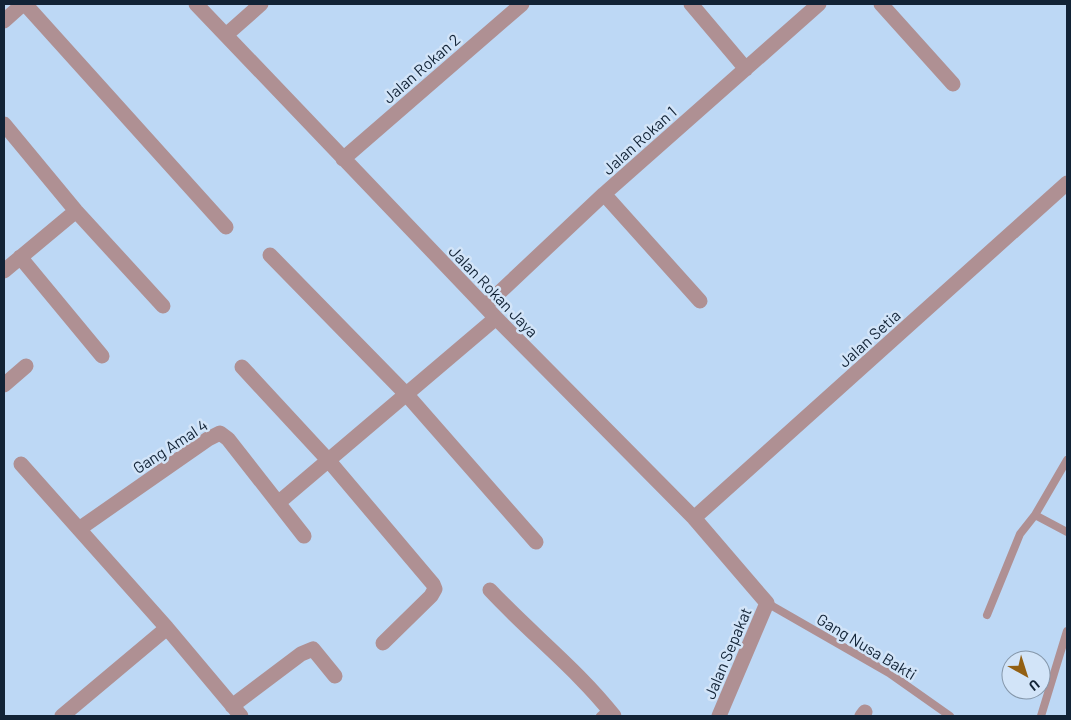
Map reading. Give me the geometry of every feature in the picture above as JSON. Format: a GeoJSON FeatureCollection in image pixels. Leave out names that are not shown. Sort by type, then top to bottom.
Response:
{"type":"FeatureCollection","features":[{"type":"Feature","properties":{"kind":"street"},"geometry":{"type":"LineString","coordinates":[[4,21],[24,4],[226,227]]}},
{"type":"Feature","properties":{"kind":"street","name":"Jalan Rokan Jaya"},"geometry":{"type":"LineString","coordinates":[[196,4],[496,318],[694,518],[767,603]]}},
{"type":"Feature","properties":{"kind":"street"},"geometry":{"type":"LineString","coordinates":[[226,35],[261,4]]}},
{"type":"Feature","properties":{"kind":"street","name":"Jalan Rokan 2"},"geometry":{"type":"LineString","coordinates":[[343,159],[522,4]]}},
{"type":"Feature","properties":{"kind":"street"},"geometry":{"type":"LineString","coordinates":[[690,4],[746,69]]}},
{"type":"Feature","properties":{"kind":"street","name":"Jalan Rokan 1"},"geometry":{"type":"LineString","coordinates":[[485,306],[604,194],[819,4]]}},
{"type":"Feature","properties":{"kind":"street"},"geometry":{"type":"LineString","coordinates":[[882,4],[953,84]]}},
{"type":"Feature","properties":{"kind":"street"},"geometry":{"type":"LineString","coordinates":[[4,124],[76,211],[163,306]]}},
{"type":"Feature","properties":{"kind":"street","name":"Jalan Setia"},"geometry":{"type":"LineString","coordinates":[[694,518],[1067,183]]}},
{"type":"Feature","properties":{"kind":"street"},"geometry":{"type":"LineString","coordinates":[[604,194],[700,302]]}},
{"type":"Feature","properties":{"kind":"street"},"geometry":{"type":"LineString","coordinates":[[4,271],[76,211]]}},
{"type":"Feature","properties":{"kind":"street"},"geometry":{"type":"LineString","coordinates":[[270,255],[407,395],[536,542]]}},
{"type":"Feature","properties":{"kind":"street"},"geometry":{"type":"LineString","coordinates":[[20,257],[102,356]]}},
{"type":"Feature","properties":{"kind":"street"},"geometry":{"type":"LineString","coordinates":[[278,503],[496,318]]}},
{"type":"Feature","properties":{"kind":"street"},"geometry":{"type":"LineString","coordinates":[[4,385],[26,366]]}},
{"type":"Feature","properties":{"kind":"street"},"geometry":{"type":"LineString","coordinates":[[242,367],[329,461],[430,580],[435,589],[431,596],[383,643]]}},
{"type":"Feature","properties":{"kind":"street","name":"Gang Amal 4"},"geometry":{"type":"LineString","coordinates":[[79,529],[208,439],[220,433],[228,439],[304,536]]}},
{"type":"Feature","properties":{"kind":"street"},"geometry":{"type":"LineString","coordinates":[[21,464],[167,628],[236,711],[301,654],[313,649],[335,676]]}},
{"type":"Feature","properties":{"kind":"street"},"geometry":{"type":"LineString","coordinates":[[490,590],[517,619],[589,685],[607,714]]}},
{"type":"Feature","properties":{"kind":"street","name":"Jalan Sepakat"},"geometry":{"type":"LineString","coordinates":[[720,716],[767,603]]}},
{"type":"Feature","properties":{"kind":"street"},"geometry":{"type":"LineString","coordinates":[[62,716],[167,628]]}},
{"type":"Feature","properties":{"kind":"lane"},"geometry":{"type":"LineString","coordinates":[[987,615],[1020,534],[1035,515],[1067,460]]}},
{"type":"Feature","properties":{"kind":"lane"},"geometry":{"type":"LineString","coordinates":[[1035,515],[1067,532]]}},
{"type":"Feature","properties":{"kind":"lane","name":"Gang Nusa Bakti"},"geometry":{"type":"LineString","coordinates":[[767,603],[888,673],[950,716]]}},
{"type":"Feature","properties":{"kind":"lane"},"geometry":{"type":"LineString","coordinates":[[1041,716],[1067,631]]}}]}
